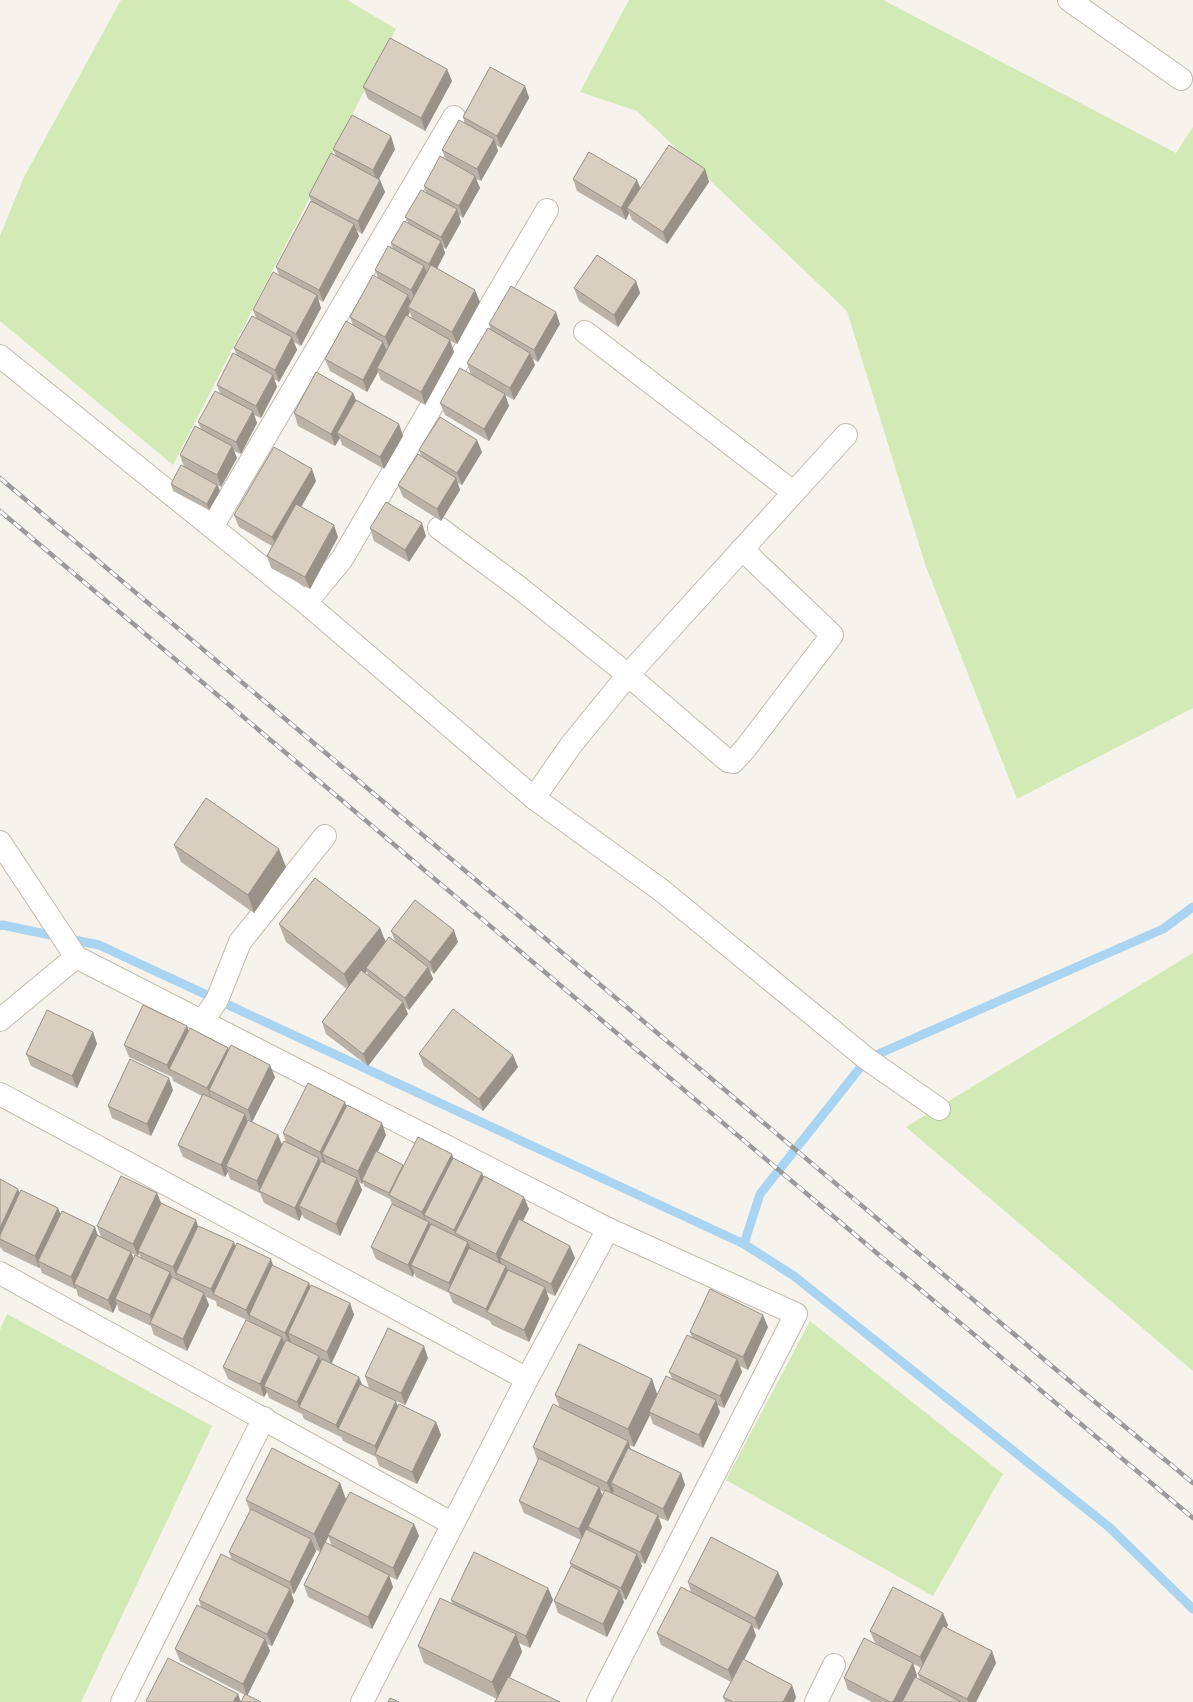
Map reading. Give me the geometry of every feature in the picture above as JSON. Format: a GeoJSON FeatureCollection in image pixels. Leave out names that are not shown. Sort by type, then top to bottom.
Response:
{"type":"FeatureCollection","features":[{"type":"Feature","properties":{"kind":"street"},"geometry":{"type":"LineString","coordinates":[[1069,0],[1181,79]]}},
{"type":"Feature","properties":{"kind":"street"},"geometry":{"type":"LineString","coordinates":[[212,527],[454,118]]}},
{"type":"Feature","properties":{"kind":"street"},"geometry":{"type":"LineString","coordinates":[[306,603],[342,559],[547,210]]}},
{"type":"Feature","properties":{"kind":"street"},"geometry":{"type":"LineString","coordinates":[[585,332],[793,492]]}},
{"type":"Feature","properties":{"kind":"street"},"geometry":{"type":"LineString","coordinates":[[0,356],[306,603],[534,798],[662,890],[867,1059],[939,1109]]}},
{"type":"Feature","properties":{"kind":"street"},"geometry":{"type":"LineString","coordinates":[[534,798],[571,745],[628,675],[793,492],[846,436]]}},
{"type":"Feature","properties":{"kind":"street"},"geometry":{"type":"LineString","coordinates":[[439,528],[521,589],[628,675],[728,761],[733,762],[832,635],[742,549]]}},
{"type":"Feature","properties":{"kind":"street"},"geometry":{"type":"LineString","coordinates":[[202,1022],[217,1000],[240,942],[325,836]]}},
{"type":"Feature","properties":{"kind":"street"},"geometry":{"type":"LineString","coordinates":[[0,842],[74,955],[608,1229],[796,1314],[598,1702]]}},
{"type":"Feature","properties":{"kind":"street"},"geometry":{"type":"LineString","coordinates":[[0,1020],[74,955]]}},
{"type":"Feature","properties":{"kind":"street"},"geometry":{"type":"LineString","coordinates":[[0,1094],[527,1379]]}},
{"type":"Feature","properties":{"kind":"street"},"geometry":{"type":"LineString","coordinates":[[362,1702],[527,1379],[608,1229]]}},
{"type":"Feature","properties":{"kind":"street"},"geometry":{"type":"LineString","coordinates":[[0,1273],[453,1524]]}},
{"type":"Feature","properties":{"kind":"street"},"geometry":{"type":"LineString","coordinates":[[122,1702],[264,1418]]}},
{"type":"Feature","properties":{"kind":"street"},"geometry":{"type":"LineString","coordinates":[[816,1702],[834,1665]]}},
{"type":"Feature","properties":{"kind":"green space"},"geometry":{"type":"Polygon","coordinates":[[[121,0],[347,0],[396,29],[173,465],[0,321],[0,236],[24,177],[121,0]]]}},
{"type":"Feature","properties":{"kind":"green space"},"geometry":{"type":"Polygon","coordinates":[[[629,0],[883,0],[1176,153],[1193,127],[1193,708],[1017,799],[925,564],[847,311],[637,111],[580,92],[629,0]]]}},
{"type":"Feature","properties":{"kind":"green space"},"geometry":{"type":"Polygon","coordinates":[[[1193,953],[1193,1371],[906,1127],[1193,953]]]}},
{"type":"Feature","properties":{"kind":"green space"},"geometry":{"type":"Polygon","coordinates":[[[7,1314],[212,1426],[81,1702],[0,1702],[0,1330],[7,1314]]]}},
{"type":"Feature","properties":{"kind":"green space"},"geometry":{"type":"Polygon","coordinates":[[[810,1321],[1003,1474],[933,1596],[726,1480],[810,1321]]]}},
{"type":"Feature","properties":{"kind":"building"},"geometry":{"type":"Polygon","coordinates":[[[390,38],[447,69],[421,118],[363,87],[390,38]]]}},
{"type":"Feature","properties":{"kind":"building"},"geometry":{"type":"Polygon","coordinates":[[[490,67],[525,86],[497,136],[463,117],[490,67]]]}},
{"type":"Feature","properties":{"kind":"building"},"geometry":{"type":"Polygon","coordinates":[[[352,115],[391,136],[373,170],[333,149],[352,115]]]}},
{"type":"Feature","properties":{"kind":"building"},"geometry":{"type":"Polygon","coordinates":[[[459,120],[494,139],[477,169],[442,150],[459,120]]]}},
{"type":"Feature","properties":{"kind":"building"},"geometry":{"type":"Polygon","coordinates":[[[669,145],[705,169],[663,232],[627,208],[669,145]]]}},
{"type":"Feature","properties":{"kind":"building"},"geometry":{"type":"Polygon","coordinates":[[[589,152],[637,180],[621,208],[573,179],[589,152]]]}},
{"type":"Feature","properties":{"kind":"building"},"geometry":{"type":"Polygon","coordinates":[[[331,153],[380,180],[358,221],[309,195],[331,153]]]}},
{"type":"Feature","properties":{"kind":"building"},"geometry":{"type":"Polygon","coordinates":[[[440,156],[475,176],[459,206],[424,186],[440,156]]]}},
{"type":"Feature","properties":{"kind":"building"},"geometry":{"type":"Polygon","coordinates":[[[421,190],[457,209],[441,237],[405,217],[421,190]]]}},
{"type":"Feature","properties":{"kind":"building"},"geometry":{"type":"Polygon","coordinates":[[[311,201],[354,224],[319,290],[276,267],[311,201]]]}},
{"type":"Feature","properties":{"kind":"building"},"geometry":{"type":"Polygon","coordinates":[[[404,221],[441,241],[429,264],[391,243],[404,221]]]}},
{"type":"Feature","properties":{"kind":"building"},"geometry":{"type":"Polygon","coordinates":[[[388,246],[424,266],[411,290],[375,270],[388,246]]]}},
{"type":"Feature","properties":{"kind":"building"},"geometry":{"type":"Polygon","coordinates":[[[597,255],[636,281],[614,315],[574,288],[597,255]]]}},
{"type":"Feature","properties":{"kind":"building"},"geometry":{"type":"Polygon","coordinates":[[[431,265],[475,290],[452,332],[408,307],[431,265]]]}},
{"type":"Feature","properties":{"kind":"building"},"geometry":{"type":"Polygon","coordinates":[[[273,272],[317,295],[296,334],[253,310],[273,272]]]}},
{"type":"Feature","properties":{"kind":"building"},"geometry":{"type":"Polygon","coordinates":[[[373,275],[408,295],[385,337],[350,317],[373,275]]]}},
{"type":"Feature","properties":{"kind":"building"},"geometry":{"type":"Polygon","coordinates":[[[511,286],[556,312],[534,350],[489,324],[511,286]]]}},
{"type":"Feature","properties":{"kind":"building"},"geometry":{"type":"Polygon","coordinates":[[[406,315],[450,340],[421,392],[377,368],[406,315]]]}},
{"type":"Feature","properties":{"kind":"building"},"geometry":{"type":"Polygon","coordinates":[[[252,316],[292,337],[275,370],[234,348],[252,316]]]}},
{"type":"Feature","properties":{"kind":"building"},"geometry":{"type":"Polygon","coordinates":[[[346,321],[383,342],[363,380],[325,359],[346,321]]]}},
{"type":"Feature","properties":{"kind":"building"},"geometry":{"type":"Polygon","coordinates":[[[488,328],[530,353],[510,388],[467,363],[488,328]]]}},
{"type":"Feature","properties":{"kind":"building"},"geometry":{"type":"Polygon","coordinates":[[[233,353],[273,375],[256,406],[217,385],[233,353]]]}},
{"type":"Feature","properties":{"kind":"building"},"geometry":{"type":"Polygon","coordinates":[[[460,368],[505,394],[484,429],[440,403],[460,368]]]}},
{"type":"Feature","properties":{"kind":"building"},"geometry":{"type":"Polygon","coordinates":[[[316,372],[353,393],[331,434],[294,413],[316,372]]]}},
{"type":"Feature","properties":{"kind":"building"},"geometry":{"type":"Polygon","coordinates":[[[215,391],[253,411],[236,442],[198,422],[215,391]]]}},
{"type":"Feature","properties":{"kind":"building"},"geometry":{"type":"Polygon","coordinates":[[[356,400],[399,424],[380,457],[337,433],[356,400]]]}},
{"type":"Feature","properties":{"kind":"building"},"geometry":{"type":"Polygon","coordinates":[[[440,417],[477,440],[457,473],[419,450],[440,417]]]}},
{"type":"Feature","properties":{"kind":"building"},"geometry":{"type":"Polygon","coordinates":[[[195,426],[232,446],[217,475],[180,455],[195,426]]]}},
{"type":"Feature","properties":{"kind":"building"},"geometry":{"type":"Polygon","coordinates":[[[274,447],[312,469],[272,537],[234,515],[274,447]]]}},
{"type":"Feature","properties":{"kind":"building"},"geometry":{"type":"Polygon","coordinates":[[[418,454],[456,478],[437,509],[398,485],[418,454]]]}},
{"type":"Feature","properties":{"kind":"building"},"geometry":{"type":"Polygon","coordinates":[[[181,465],[217,485],[207,504],[171,484],[181,465]]]}},
{"type":"Feature","properties":{"kind":"building"},"geometry":{"type":"Polygon","coordinates":[[[386,502],[422,523],[405,550],[370,528],[386,502]]]}},
{"type":"Feature","properties":{"kind":"building"},"geometry":{"type":"Polygon","coordinates":[[[296,504],[334,525],[305,577],[267,556],[296,504]]]}},
{"type":"Feature","properties":{"kind":"building"},"geometry":{"type":"Polygon","coordinates":[[[206,798],[279,849],[248,895],[174,845],[206,798]]]}},
{"type":"Feature","properties":{"kind":"building"},"geometry":{"type":"Polygon","coordinates":[[[315,878],[380,928],[344,974],[279,924],[315,878]]]}},
{"type":"Feature","properties":{"kind":"building"},"geometry":{"type":"Polygon","coordinates":[[[415,900],[454,930],[430,962],[391,931],[415,900]]]}},
{"type":"Feature","properties":{"kind":"building"},"geometry":{"type":"Polygon","coordinates":[[[389,937],[428,967],[405,998],[366,968],[389,937]]]}},
{"type":"Feature","properties":{"kind":"building"},"geometry":{"type":"Polygon","coordinates":[[[361,970],[403,1002],[363,1054],[322,1022],[361,970]]]}},
{"type":"Feature","properties":{"kind":"building"},"geometry":{"type":"Polygon","coordinates":[[[143,1005],[187,1026],[167,1065],[124,1045],[143,1005]]]}},
{"type":"Feature","properties":{"kind":"building"},"geometry":{"type":"Polygon","coordinates":[[[453,1009],[513,1055],[479,1099],[419,1054],[453,1009]]]}},
{"type":"Feature","properties":{"kind":"building"},"geometry":{"type":"Polygon","coordinates":[[[47,1010],[93,1032],[72,1076],[26,1054],[47,1010]]]}},
{"type":"Feature","properties":{"kind":"building"},"geometry":{"type":"Polygon","coordinates":[[[190,1028],[228,1048],[207,1088],[169,1069],[190,1028]]]}},
{"type":"Feature","properties":{"kind":"building"},"geometry":{"type":"Polygon","coordinates":[[[231,1045],[270,1065],[248,1110],[209,1090],[231,1045]]]}},
{"type":"Feature","properties":{"kind":"building"},"geometry":{"type":"Polygon","coordinates":[[[130,1059],[169,1078],[147,1124],[108,1106],[130,1059]]]}},
{"type":"Feature","properties":{"kind":"building"},"geometry":{"type":"Polygon","coordinates":[[[308,1083],[345,1102],[320,1152],[283,1133],[308,1083]]]}},
{"type":"Feature","properties":{"kind":"building"},"geometry":{"type":"Polygon","coordinates":[[[203,1094],[245,1114],[221,1165],[178,1145],[203,1094]]]}},
{"type":"Feature","properties":{"kind":"building"},"geometry":{"type":"Polygon","coordinates":[[[347,1105],[382,1123],[358,1171],[322,1154],[347,1105]]]}},
{"type":"Feature","properties":{"kind":"building"},"geometry":{"type":"Polygon","coordinates":[[[248,1120],[278,1135],[257,1181],[226,1166],[248,1120]]]}},
{"type":"Feature","properties":{"kind":"building"},"geometry":{"type":"Polygon","coordinates":[[[418,1137],[452,1154],[422,1212],[389,1195],[418,1137]]]}},
{"type":"Feature","properties":{"kind":"building"},"geometry":{"type":"Polygon","coordinates":[[[284,1141],[319,1158],[295,1208],[259,1191],[284,1141]]]}},
{"type":"Feature","properties":{"kind":"building"},"geometry":{"type":"Polygon","coordinates":[[[376,1151],[403,1165],[389,1193],[362,1180],[376,1151]]]}},
{"type":"Feature","properties":{"kind":"building"},"geometry":{"type":"Polygon","coordinates":[[[453,1158],[482,1173],[454,1230],[424,1215],[453,1158]]]}},
{"type":"Feature","properties":{"kind":"building"},"geometry":{"type":"Polygon","coordinates":[[[321,1161],[357,1178],[336,1224],[299,1206],[321,1161]]]}},
{"type":"Feature","properties":{"kind":"building"},"geometry":{"type":"Polygon","coordinates":[[[121,1176],[157,1193],[133,1244],[97,1226],[121,1176]]]}},
{"type":"Feature","properties":{"kind":"building"},"geometry":{"type":"Polygon","coordinates":[[[484,1176],[524,1197],[496,1254],[455,1233],[484,1176]]]}},
{"type":"Feature","properties":{"kind":"building"},"geometry":{"type":"Polygon","coordinates":[[[0,1179],[18,1189],[0,1228],[0,1179]]]}},
{"type":"Feature","properties":{"kind":"building"},"geometry":{"type":"Polygon","coordinates":[[[21,1190],[58,1208],[35,1256],[0,1239],[0,1235],[21,1190]]]}},
{"type":"Feature","properties":{"kind":"building"},"geometry":{"type":"Polygon","coordinates":[[[161,1203],[196,1220],[173,1267],[138,1251],[161,1203]]]}},
{"type":"Feature","properties":{"kind":"building"},"geometry":{"type":"Polygon","coordinates":[[[392,1204],[429,1222],[408,1265],[371,1247],[392,1204]]]}},
{"type":"Feature","properties":{"kind":"building"},"geometry":{"type":"Polygon","coordinates":[[[62,1211],[95,1227],[71,1277],[38,1261],[62,1211]]]}},
{"type":"Feature","properties":{"kind":"building"},"geometry":{"type":"Polygon","coordinates":[[[519,1219],[570,1246],[551,1284],[500,1258],[519,1219]]]}},
{"type":"Feature","properties":{"kind":"building"},"geometry":{"type":"Polygon","coordinates":[[[431,1224],[468,1242],[449,1283],[411,1265],[431,1224]]]}},
{"type":"Feature","properties":{"kind":"building"},"geometry":{"type":"Polygon","coordinates":[[[198,1226],[234,1242],[211,1289],[176,1273],[198,1226]]]}},
{"type":"Feature","properties":{"kind":"building"},"geometry":{"type":"Polygon","coordinates":[[[97,1235],[131,1252],[108,1300],[74,1284],[97,1235]]]}},
{"type":"Feature","properties":{"kind":"building"},"geometry":{"type":"Polygon","coordinates":[[[237,1243],[271,1259],[246,1310],[213,1294],[237,1243]]]}},
{"type":"Feature","properties":{"kind":"building"},"geometry":{"type":"Polygon","coordinates":[[[469,1248],[506,1266],[486,1309],[448,1291],[469,1248]]]}},
{"type":"Feature","properties":{"kind":"building"},"geometry":{"type":"Polygon","coordinates":[[[135,1255],[170,1272],[150,1315],[115,1299],[135,1255]]]}},
{"type":"Feature","properties":{"kind":"building"},"geometry":{"type":"Polygon","coordinates":[[[272,1265],[309,1283],[285,1333],[249,1315],[272,1265]]]}},
{"type":"Feature","properties":{"kind":"building"},"geometry":{"type":"Polygon","coordinates":[[[508,1270],[545,1287],[524,1330],[487,1312],[508,1270]]]}},
{"type":"Feature","properties":{"kind":"building"},"geometry":{"type":"Polygon","coordinates":[[[172,1277],[204,1293],[183,1339],[150,1323],[172,1277]]]}},
{"type":"Feature","properties":{"kind":"building"},"geometry":{"type":"Polygon","coordinates":[[[311,1285],[350,1303],[327,1352],[288,1333],[311,1285]]]}},
{"type":"Feature","properties":{"kind":"building"},"geometry":{"type":"Polygon","coordinates":[[[710,1289],[763,1315],[743,1357],[690,1332],[710,1289]]]}},
{"type":"Feature","properties":{"kind":"building"},"geometry":{"type":"Polygon","coordinates":[[[246,1320],[282,1337],[260,1384],[223,1367],[246,1320]]]}},
{"type":"Feature","properties":{"kind":"building"},"geometry":{"type":"Polygon","coordinates":[[[388,1328],[424,1346],[401,1393],[365,1376],[388,1328]]]}},
{"type":"Feature","properties":{"kind":"building"},"geometry":{"type":"Polygon","coordinates":[[[687,1335],[737,1359],[720,1396],[669,1372],[687,1335]]]}},
{"type":"Feature","properties":{"kind":"building"},"geometry":{"type":"Polygon","coordinates":[[[286,1340],[319,1356],[297,1402],[264,1386],[286,1340]]]}},
{"type":"Feature","properties":{"kind":"building"},"geometry":{"type":"Polygon","coordinates":[[[579,1344],[652,1379],[628,1429],[555,1395],[579,1344]]]}},
{"type":"Feature","properties":{"kind":"building"},"geometry":{"type":"Polygon","coordinates":[[[322,1359],[359,1377],[336,1425],[299,1407],[322,1359]]]}},
{"type":"Feature","properties":{"kind":"building"},"geometry":{"type":"Polygon","coordinates":[[[666,1376],[716,1400],[699,1435],[649,1412],[666,1376]]]}},
{"type":"Feature","properties":{"kind":"building"},"geometry":{"type":"Polygon","coordinates":[[[360,1384],[396,1401],[375,1446],[338,1429],[360,1384]]]}},
{"type":"Feature","properties":{"kind":"building"},"geometry":{"type":"Polygon","coordinates":[[[399,1404],[436,1422],[412,1472],[375,1454],[399,1404]]]}},
{"type":"Feature","properties":{"kind":"building"},"geometry":{"type":"Polygon","coordinates":[[[553,1404],[628,1441],[607,1483],[533,1447],[553,1404]]]}},
{"type":"Feature","properties":{"kind":"building"},"geometry":{"type":"Polygon","coordinates":[[[272,1448],[340,1483],[314,1534],[246,1500],[272,1448]]]}},
{"type":"Feature","properties":{"kind":"building"},"geometry":{"type":"Polygon","coordinates":[[[628,1448],[681,1473],[663,1509],[611,1483],[628,1448]]]}},
{"type":"Feature","properties":{"kind":"building"},"geometry":{"type":"Polygon","coordinates":[[[539,1458],[599,1487],[579,1529],[519,1501],[539,1458]]]}},
{"type":"Feature","properties":{"kind":"building"},"geometry":{"type":"Polygon","coordinates":[[[605,1490],[658,1515],[640,1552],[588,1527],[605,1490]]]}},
{"type":"Feature","properties":{"kind":"building"},"geometry":{"type":"Polygon","coordinates":[[[350,1492],[414,1524],[393,1568],[328,1535],[350,1492]]]}},
{"type":"Feature","properties":{"kind":"building"},"geometry":{"type":"Polygon","coordinates":[[[251,1509],[311,1539],[290,1582],[229,1552],[251,1509]]]}},
{"type":"Feature","properties":{"kind":"building"},"geometry":{"type":"Polygon","coordinates":[[[586,1529],[637,1554],[621,1588],[570,1563],[586,1529]]]}},
{"type":"Feature","properties":{"kind":"building"},"geometry":{"type":"Polygon","coordinates":[[[711,1537],[778,1572],[755,1618],[688,1582],[711,1537]]]}},
{"type":"Feature","properties":{"kind":"building"},"geometry":{"type":"Polygon","coordinates":[[[325,1542],[389,1575],[368,1617],[304,1585],[325,1542]]]}},
{"type":"Feature","properties":{"kind":"building"},"geometry":{"type":"Polygon","coordinates":[[[474,1552],[548,1588],[526,1636],[451,1600],[474,1552]]]}},
{"type":"Feature","properties":{"kind":"building"},"geometry":{"type":"Polygon","coordinates":[[[221,1554],[290,1589],[267,1634],[199,1600],[221,1554]]]}},
{"type":"Feature","properties":{"kind":"building"},"geometry":{"type":"Polygon","coordinates":[[[571,1566],[619,1590],[603,1624],[554,1601],[571,1566]]]}},
{"type":"Feature","properties":{"kind":"building"},"geometry":{"type":"Polygon","coordinates":[[[681,1587],[752,1624],[728,1670],[657,1633],[681,1587]]]}},
{"type":"Feature","properties":{"kind":"building"},"geometry":{"type":"Polygon","coordinates":[[[893,1587],[943,1613],[920,1657],[870,1631],[893,1587]]]}},
{"type":"Feature","properties":{"kind":"building"},"geometry":{"type":"Polygon","coordinates":[[[440,1598],[516,1634],[492,1682],[418,1646],[440,1598]]]}},
{"type":"Feature","properties":{"kind":"building"},"geometry":{"type":"Polygon","coordinates":[[[197,1605],[265,1639],[243,1684],[175,1649],[197,1605]]]}},
{"type":"Feature","properties":{"kind":"building"},"geometry":{"type":"Polygon","coordinates":[[[943,1626],[992,1651],[967,1699],[918,1674],[943,1626]]]}},
{"type":"Feature","properties":{"kind":"building"},"geometry":{"type":"Polygon","coordinates":[[[864,1638],[913,1663],[893,1702],[890,1702],[844,1678],[864,1638]]]}},
{"type":"Feature","properties":{"kind":"building"},"geometry":{"type":"Polygon","coordinates":[[[168,1658],[238,1694],[233,1702],[146,1701],[168,1658]]]}},
{"type":"Feature","properties":{"kind":"building"},"geometry":{"type":"Polygon","coordinates":[[[743,1659],[792,1685],[783,1702],[733,1702],[723,1697],[743,1659]]]}},
{"type":"Feature","properties":{"kind":"building"},"geometry":{"type":"Polygon","coordinates":[[[508,1677],[560,1702],[495,1702],[508,1677]]]}},
{"type":"Feature","properties":{"kind":"building"},"geometry":{"type":"Polygon","coordinates":[[[915,1677],[961,1702],[902,1702],[915,1677]]]}},
{"type":"Feature","properties":{"kind":"building"},"geometry":{"type":"Polygon","coordinates":[[[245,1694],[261,1702],[241,1702],[245,1694]]]}},
{"type":"Feature","properties":{"kind":"building"},"geometry":{"type":"Polygon","coordinates":[[[390,1698],[399,1702],[388,1702],[390,1698]]]}},
{"type":"Feature","properties":{"kind":"waterway"},"geometry":{"type":"LineString","coordinates":[[744,1244],[760,1194],[867,1059],[1163,929],[1193,907]]}},
{"type":"Feature","properties":{"kind":"waterway"},"geometry":{"type":"LineString","coordinates":[[0,926],[2,925],[99,945],[744,1244],[794,1276],[1109,1527],[1193,1609]]}},
{"type":"Feature","properties":{"kind":"railway"},"geometry":{"type":"LineString","coordinates":[[0,478],[1066,1378],[1193,1483]]}},
{"type":"Feature","properties":{"kind":"railway"},"geometry":{"type":"LineString","coordinates":[[0,511],[872,1249],[1193,1518]]}}]}
